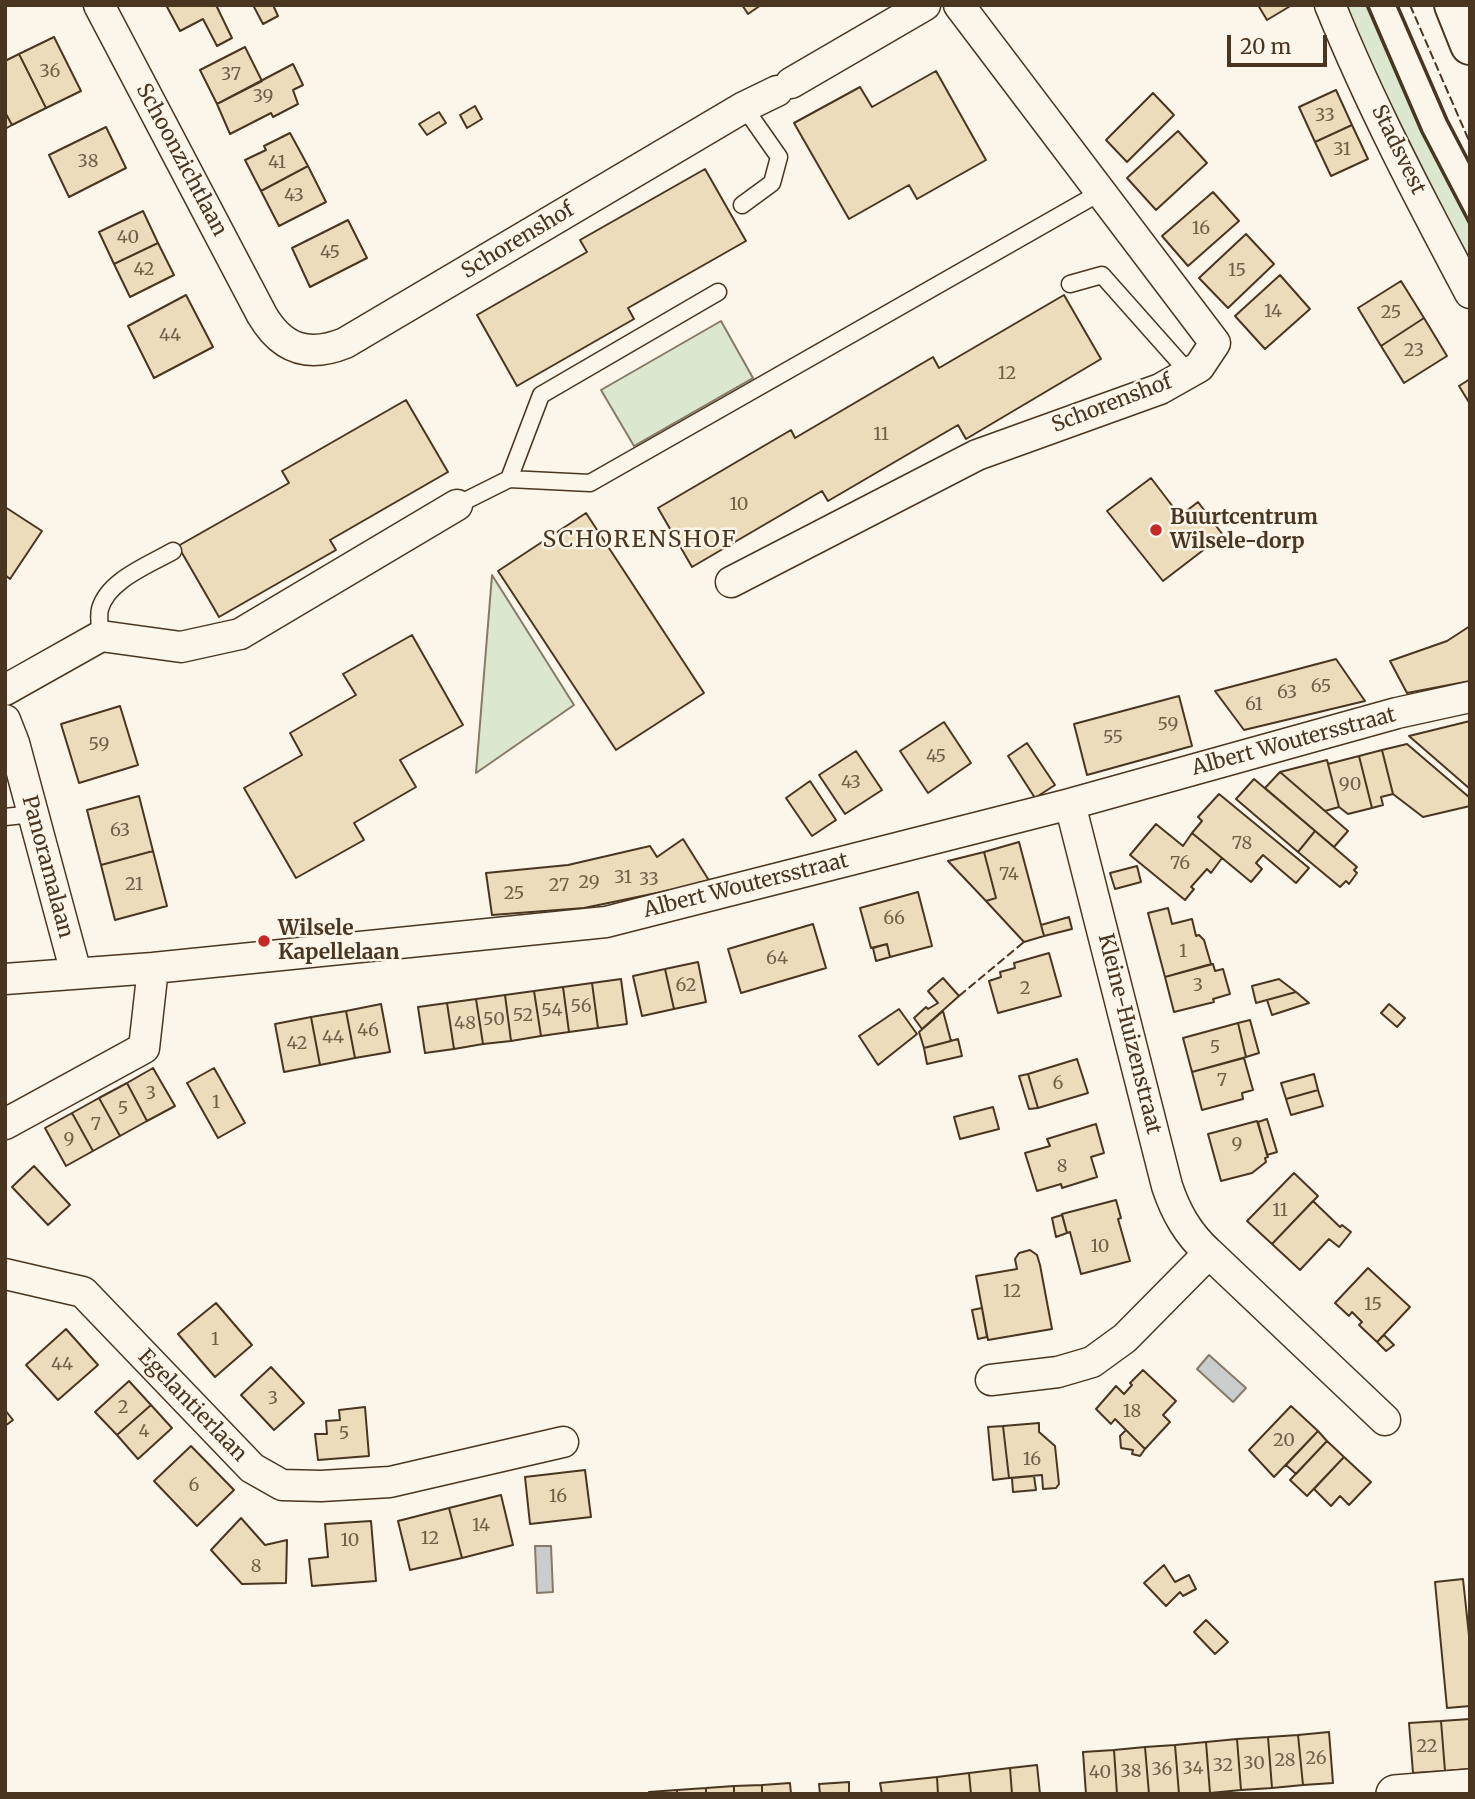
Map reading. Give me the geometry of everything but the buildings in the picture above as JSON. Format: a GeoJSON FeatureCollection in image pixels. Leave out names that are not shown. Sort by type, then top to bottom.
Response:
{"type":"FeatureCollection","features":[{"type":"Feature","properties":{"kind":"main road"},"geometry":{"type":"LineString","coordinates":[[1454,5],[1470,44]]}},
{"type":"Feature","properties":{"kind":"street","name":"Schoonzichtlaan"},"geometry":{"type":"LineString","coordinates":[[99,5],[262,315]]}},
{"type":"Feature","properties":{"kind":"street","name":"Schorenshof"},"geometry":{"type":"LineString","coordinates":[[262,315],[272,331],[299,349],[330,349],[345,343],[744,107],[784,87],[925,5]]}},
{"type":"Feature","properties":{"kind":"street","name":"Schorenshof"},"geometry":{"type":"LineString","coordinates":[[731,582],[977,455],[1160,389],[1199,367],[1215,344],[959,5]]}},
{"type":"Feature","properties":{"kind":"street","name":"Stadsvest"},"geometry":{"type":"LineString","coordinates":[[1330,5],[1422,201],[1470,293]]}},
{"type":"Feature","properties":{"kind":"street"},"geometry":{"type":"LineString","coordinates":[[5,690],[101,636],[181,647],[240,634],[457,505]]}},
{"type":"Feature","properties":{"kind":"street","name":"Albert Woutersstraat"},"geometry":{"type":"LineString","coordinates":[[5,979],[153,968],[606,922],[1070,804],[1397,713],[1470,697]]}},
{"type":"Feature","properties":{"kind":"street","name":"Panoramalaan"},"geometry":{"type":"LineString","coordinates":[[5,720],[15,743],[19,816],[76,973]]}},
{"type":"Feature","properties":{"kind":"street","name":"Kleine-Huizenstraat"},"geometry":{"type":"LineString","coordinates":[[1070,804],[1173,1203],[1186,1228],[1209,1253],[1385,1420]]}},
{"type":"Feature","properties":{"kind":"street"},"geometry":{"type":"LineString","coordinates":[[5,1124],[144,1048],[153,968]]}},
{"type":"Feature","properties":{"kind":"street"},"geometry":{"type":"LineString","coordinates":[[991,1380],[1075,1368],[1107,1353],[1209,1253]]}},
{"type":"Feature","properties":{"kind":"street","name":"Egelantierlaan"},"geometry":{"type":"LineString","coordinates":[[5,1274],[83,1292],[252,1468],[282,1485],[390,1482],[563,1442]]}},
{"type":"Feature","properties":{"kind":"street"},"geometry":{"type":"LineString","coordinates":[[1395,1794],[1470,1788]]}},
{"type":"Feature","properties":{"kind":"lane"},"geometry":{"type":"LineString","coordinates":[[742,205],[772,183],[779,157],[744,107]]}},
{"type":"Feature","properties":{"kind":"lane"},"geometry":{"type":"LineString","coordinates":[[457,505],[509,479],[590,484],[1101,192]]}},
{"type":"Feature","properties":{"kind":"lane"},"geometry":{"type":"LineString","coordinates":[[1070,284],[1102,275],[1189,373]]}},
{"type":"Feature","properties":{"kind":"lane"},"geometry":{"type":"LineString","coordinates":[[509,479],[541,395],[718,292]]}},
{"type":"Feature","properties":{"kind":"lane"},"geometry":{"type":"LineString","coordinates":[[101,636],[99,611],[105,596],[122,581],[173,551]]}},
{"type":"Feature","properties":{"kind":"green space"},"geometry":{"type":"Polygon","coordinates":[[[1347,5],[1368,5],[1422,132],[1470,224],[1470,264],[1358,39],[1347,5]]]}},
{"type":"Feature","properties":{"kind":"green space"},"geometry":{"type":"Polygon","coordinates":[[[721,321],[753,378],[634,446],[601,390],[721,321]]]}},
{"type":"Feature","properties":{"kind":"green space"},"geometry":{"type":"Polygon","coordinates":[[[492,575],[574,705],[476,773],[492,575]]]}},
{"type":"Feature","properties":{"kind":"shaded area"},"geometry":{"type":"Polygon","coordinates":[[[1209,1355],[1246,1388],[1233,1402],[1197,1369],[1209,1355]]]}},
{"type":"Feature","properties":{"kind":"shaded area"},"geometry":{"type":"Polygon","coordinates":[[[535,1546],[551,1546],[553,1592],[537,1593],[535,1546]]]}},
{"type":"Feature","properties":{"kind":"fence"},"geometry":{"type":"LineString","coordinates":[[1410,5],[1470,143]]}},
{"type":"Feature","properties":{"kind":"fence"},"geometry":{"type":"LineString","coordinates":[[959,996],[1024,942]]}},
{"type":"Feature","properties":{"kind":"wall"},"geometry":{"type":"LineString","coordinates":[[1367,5],[1422,132],[1470,224]]}},
{"type":"Feature","properties":{"kind":"wall"},"geometry":{"type":"LineString","coordinates":[[1397,5],[1447,120],[1470,164]]}},
{"type":"Feature","properties":{"kind":"place","name":"Buurtcentrum Wilsele-dorp"},"geometry":{"type":"Point","coordinates":[1156,530]}},
{"type":"Feature","properties":{"kind":"place","name":"Wilsele Kapellelaan"},"geometry":{"type":"Point","coordinates":[264,941]}},
{"type":"Feature","properties":{"kind":"district","name":"SCHORENSHOF"},"geometry":{"type":"Point","coordinates":[640,540]}}]}
